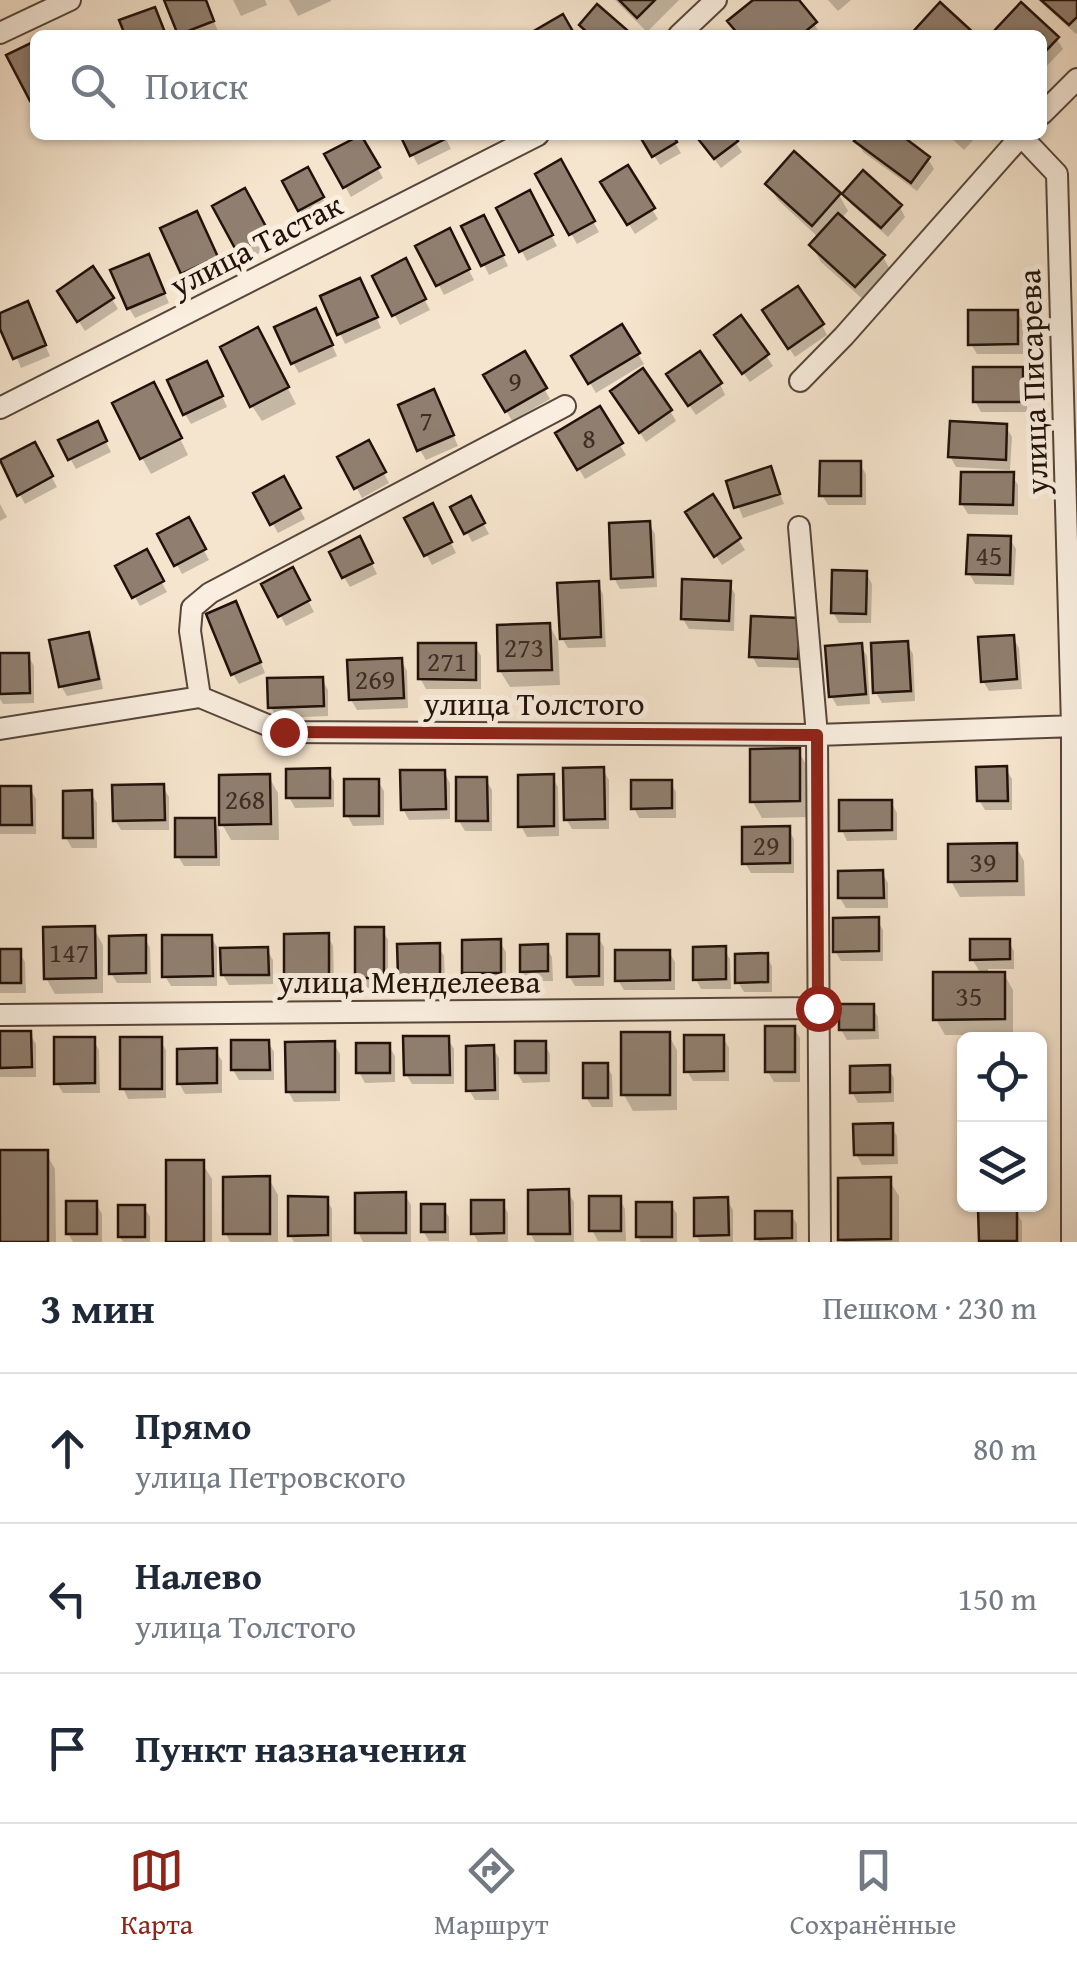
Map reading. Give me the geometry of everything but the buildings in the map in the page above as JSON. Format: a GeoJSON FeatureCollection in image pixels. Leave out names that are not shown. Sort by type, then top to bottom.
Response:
{"type":"FeatureCollection","features":[{"type":"Feature","properties":{"kind":"street"},"geometry":{"type":"LineString","coordinates":[[0,32],[70,0]]}},
{"type":"Feature","properties":{"kind":"street"},"geometry":{"type":"LineString","coordinates":[[685,30],[716,0]]}},
{"type":"Feature","properties":{"kind":"street"},"geometry":{"type":"LineString","coordinates":[[1047,109],[1077,79]]}},
{"type":"Feature","properties":{"kind":"street","name":"улица Тастак"},"geometry":{"type":"LineString","coordinates":[[0,408],[528,140]]}},
{"type":"Feature","properties":{"kind":"street"},"geometry":{"type":"LineString","coordinates":[[800,381],[1017,140]]}},
{"type":"Feature","properties":{"kind":"street","name":"улица Писарева"},"geometry":{"type":"LineString","coordinates":[[1027,140],[1067,175],[1075,726],[1072,1242]]}},
{"type":"Feature","properties":{"kind":"street"},"geometry":{"type":"LineString","coordinates":[[0,730],[200,696],[190,631],[192,608],[210,593],[565,406]]}},
{"type":"Feature","properties":{"kind":"street"},"geometry":{"type":"LineString","coordinates":[[799,527],[817,735],[820,1242]]}},
{"type":"Feature","properties":{"kind":"street","name":"улица Толстого"},"geometry":{"type":"LineString","coordinates":[[200,696],[284,732],[817,735],[1075,726]]}},
{"type":"Feature","properties":{"kind":"street","name":"улица Менделеева"},"geometry":{"type":"LineString","coordinates":[[0,1016],[818,1008]]}},
{"type":"Feature","properties":{"kind":"route"},"geometry":{"type":"LineString","coordinates":[[284,732],[817,735],[818,1008]]}}]}
